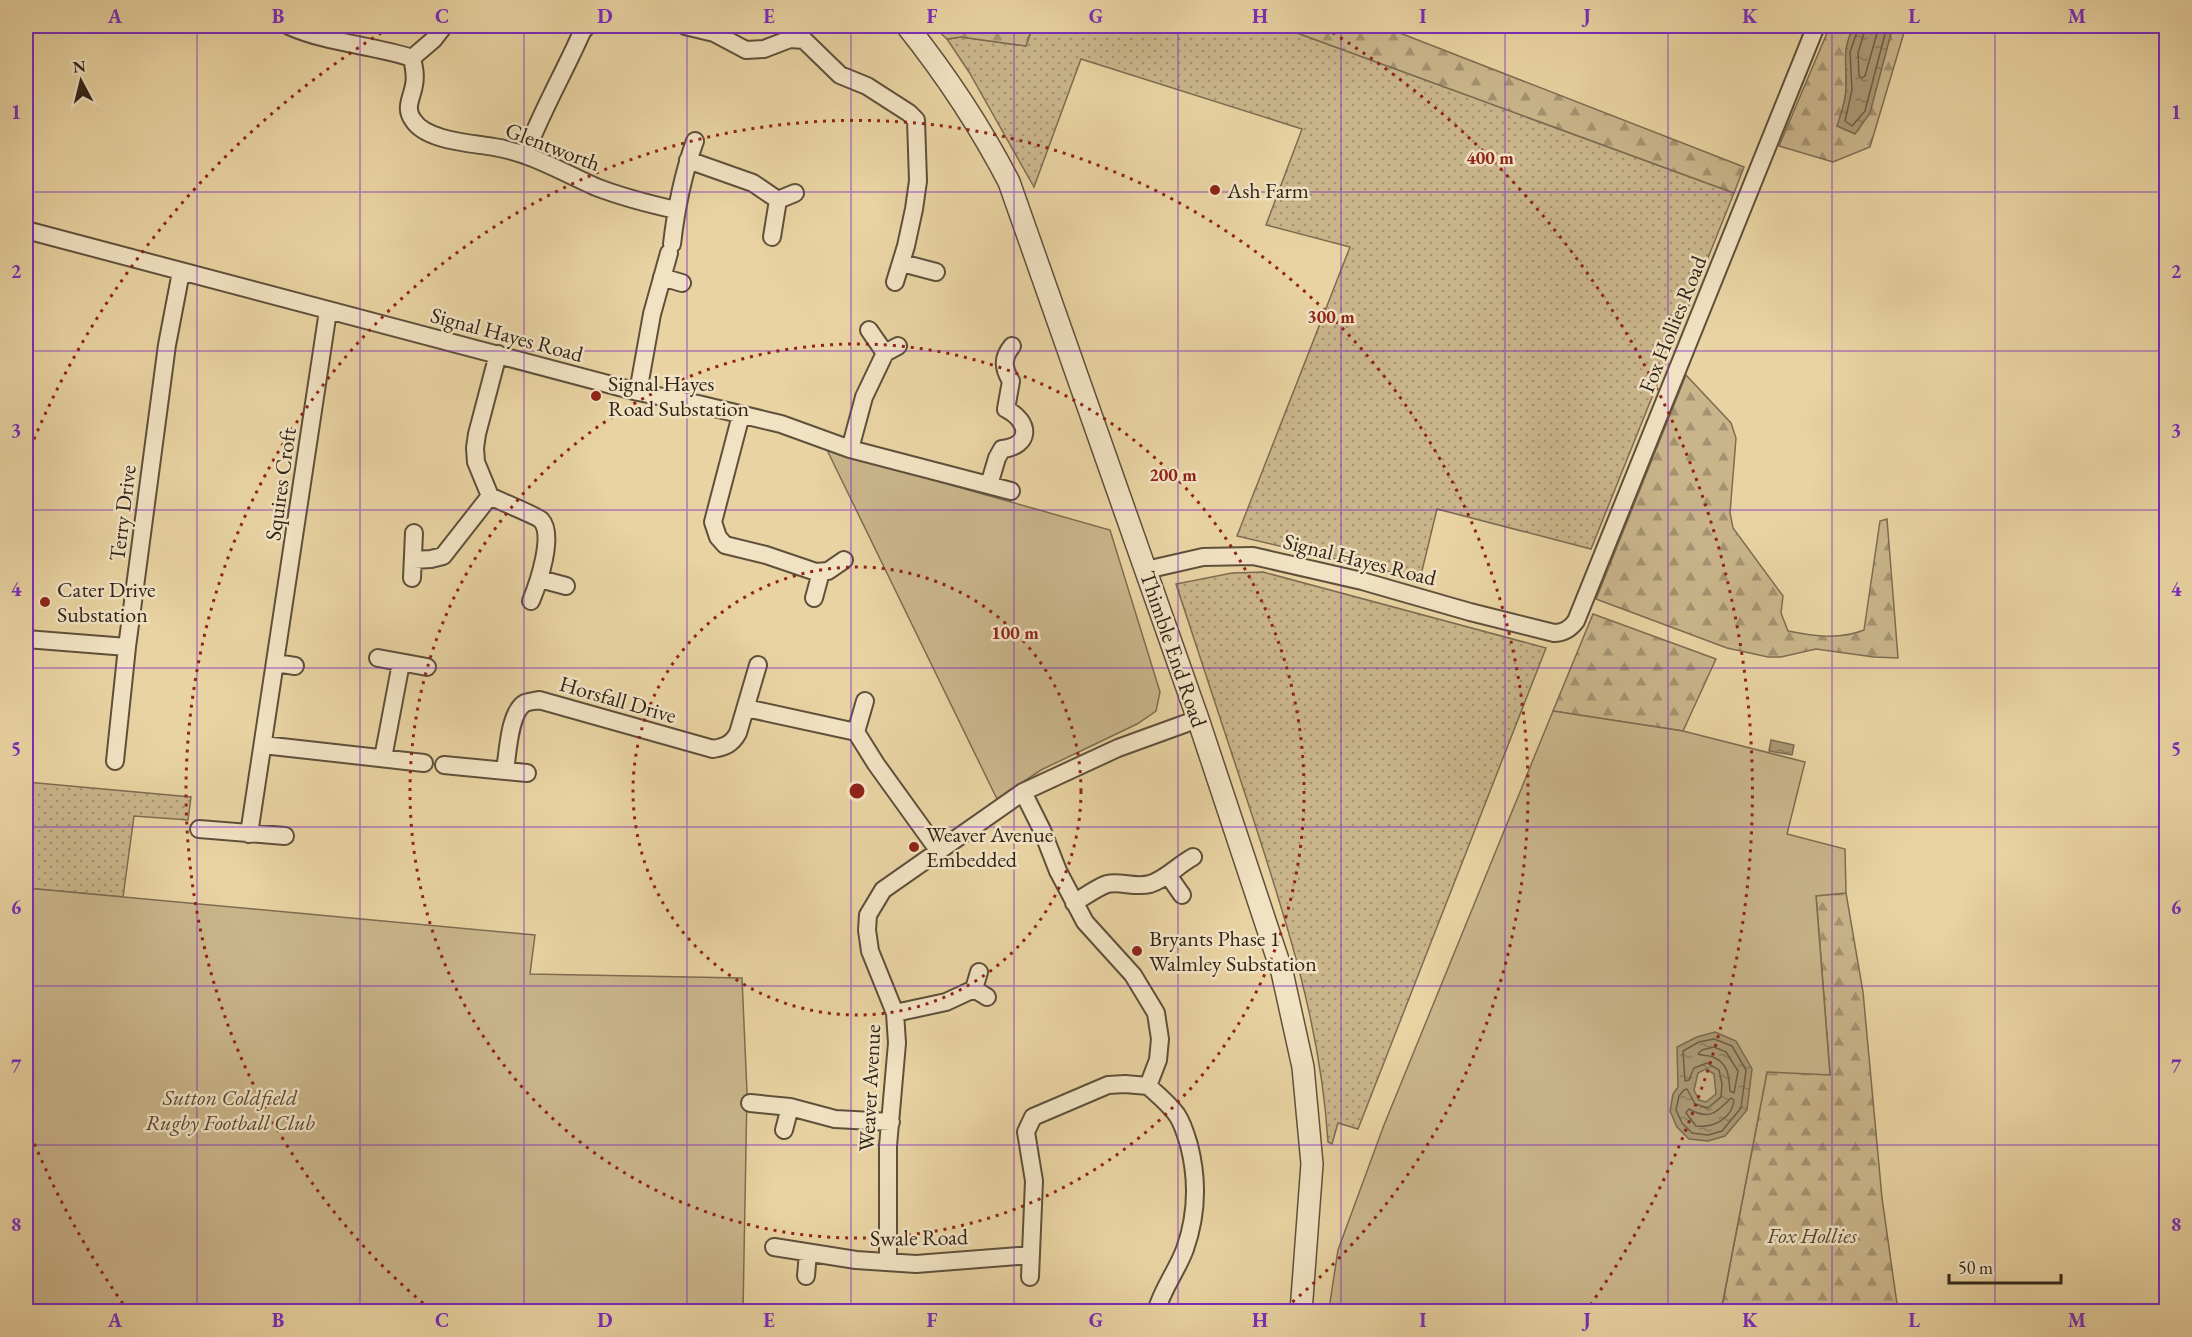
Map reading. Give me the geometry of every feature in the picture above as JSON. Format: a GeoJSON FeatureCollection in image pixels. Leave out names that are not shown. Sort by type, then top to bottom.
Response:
{"type":"FeatureCollection","features":[{"type":"Feature","properties":{"kind":"street"},"geometry":{"type":"LineString","coordinates":[[289,26],[306,33],[387,50],[412,58],[433,40],[444,26]]}},
{"type":"Feature","properties":{"kind":"street"},"geometry":{"type":"LineString","coordinates":[[525,155],[539,119],[587,26]]}},
{"type":"Feature","properties":{"kind":"street"},"geometry":{"type":"LineString","coordinates":[[685,26],[714,33],[746,50],[764,50],[789,32],[804,40],[840,75],[867,86],[916,120],[918,181],[902,263],[895,282]]}},
{"type":"Feature","properties":{"kind":"street","name":"Thimble End Road"},"geometry":{"type":"LineString","coordinates":[[907,26],[960,96],[1010,182],[1198,719],[1282,972],[1303,1067],[1312,1164],[1301,1311]]}},
{"type":"Feature","properties":{"kind":"street","name":"Fox Hollies Road"},"geometry":{"type":"LineString","coordinates":[[1561,633],[1576,621],[1816,26]]}},
{"type":"Feature","properties":{"kind":"street","name":"Glentworth"},"geometry":{"type":"LineString","coordinates":[[412,58],[415,83],[408,107],[410,116],[417,126],[428,133],[454,141],[496,147],[525,155],[564,170],[596,187],[638,201],[676,210]]}},
{"type":"Feature","properties":{"kind":"street"},"geometry":{"type":"LineString","coordinates":[[638,392],[652,314],[670,248],[688,160],[695,141]]}},
{"type":"Feature","properties":{"kind":"street"},"geometry":{"type":"LineString","coordinates":[[688,160],[753,183],[778,200]]}},
{"type":"Feature","properties":{"kind":"street"},"geometry":{"type":"LineString","coordinates":[[778,200],[795,193]]}},
{"type":"Feature","properties":{"kind":"street"},"geometry":{"type":"LineString","coordinates":[[772,237],[778,200]]}},
{"type":"Feature","properties":{"kind":"street","name":"Signal Hayes Road"},"geometry":{"type":"LineString","coordinates":[[26,230],[638,392],[781,424],[850,448],[1011,491]]}},
{"type":"Feature","properties":{"kind":"street"},"geometry":{"type":"LineString","coordinates":[[902,263],[936,272]]}},
{"type":"Feature","properties":{"kind":"street","name":"Terry Drive"},"geometry":{"type":"LineString","coordinates":[[116,761],[127,646],[167,345],[181,272]]}},
{"type":"Feature","properties":{"kind":"street"},"geometry":{"type":"LineString","coordinates":[[662,277],[682,283]]}},
{"type":"Feature","properties":{"kind":"street","name":"Squires Croft"},"geometry":{"type":"LineString","coordinates":[[249,834],[328,311]]}},
{"type":"Feature","properties":{"kind":"street"},"geometry":{"type":"LineString","coordinates":[[850,448],[864,397],[892,349],[869,330]]}},
{"type":"Feature","properties":{"kind":"street"},"geometry":{"type":"LineString","coordinates":[[989,485],[1002,449],[1018,444],[1024,434],[1024,425],[1018,416],[1006,409],[1011,381],[1004,362],[1006,353],[1012,346]]}},
{"type":"Feature","properties":{"kind":"street"},"geometry":{"type":"LineString","coordinates":[[498,354],[477,434],[476,462],[490,496],[538,517],[542,521],[546,533],[540,579],[531,600]]}},
{"type":"Feature","properties":{"kind":"street"},"geometry":{"type":"LineString","coordinates":[[741,415],[713,522],[718,537],[725,545],[766,555],[816,572],[828,571],[844,560]]}},
{"type":"Feature","properties":{"kind":"street"},"geometry":{"type":"LineString","coordinates":[[413,560],[443,556],[490,496]]}},
{"type":"Feature","properties":{"kind":"street"},"geometry":{"type":"LineString","coordinates":[[412,578],[414,533]]}},
{"type":"Feature","properties":{"kind":"street","name":"Signal Hayes Road"},"geometry":{"type":"LineString","coordinates":[[1146,570],[1203,557],[1254,556],[1362,581],[1470,612],[1561,633]]}},
{"type":"Feature","properties":{"kind":"street"},"geometry":{"type":"LineString","coordinates":[[814,598],[821,572]]}},
{"type":"Feature","properties":{"kind":"street"},"geometry":{"type":"LineString","coordinates":[[540,579],[566,586]]}},
{"type":"Feature","properties":{"kind":"street"},"geometry":{"type":"LineString","coordinates":[[26,639],[127,646]]}},
{"type":"Feature","properties":{"kind":"street"},"geometry":{"type":"LineString","coordinates":[[378,658],[427,668]]}},
{"type":"Feature","properties":{"kind":"street"},"geometry":{"type":"LineString","coordinates":[[276,663],[295,666]]}},
{"type":"Feature","properties":{"kind":"street"},"geometry":{"type":"LineString","coordinates":[[383,758],[401,663]]}},
{"type":"Feature","properties":{"kind":"street","name":"Horsfall Drive"},"geometry":{"type":"LineString","coordinates":[[505,770],[512,722],[521,706],[539,700],[713,749],[724,748],[735,739],[758,665]]}},
{"type":"Feature","properties":{"kind":"street"},"geometry":{"type":"LineString","coordinates":[[856,732],[865,701]]}},
{"type":"Feature","properties":{"kind":"street"},"geometry":{"type":"LineString","coordinates":[[746,708],[856,732],[876,764],[938,850]]}},
{"type":"Feature","properties":{"kind":"street","name":"Weaver Avenue"},"geometry":{"type":"LineString","coordinates":[[888,1263],[888,1146],[897,1043],[895,1013],[870,951],[867,930],[868,915],[883,890],[1023,792],[1118,748],[1198,719]]}},
{"type":"Feature","properties":{"kind":"street"},"geometry":{"type":"LineString","coordinates":[[263,745],[424,763]]}},
{"type":"Feature","properties":{"kind":"street"},"geometry":{"type":"LineString","coordinates":[[444,765],[527,773]]}},
{"type":"Feature","properties":{"kind":"street"},"geometry":{"type":"LineString","coordinates":[[1023,792],[1042,830],[1058,871],[1085,922],[1133,975],[1156,1013],[1160,1039],[1158,1060],[1148,1086]]}},
{"type":"Feature","properties":{"kind":"street"},"geometry":{"type":"LineString","coordinates":[[199,829],[285,836]]}},
{"type":"Feature","properties":{"kind":"street"},"geometry":{"type":"LineString","coordinates":[[1074,903],[1107,884],[1136,886],[1152,883],[1168,876],[1178,865],[1193,856]]}},
{"type":"Feature","properties":{"kind":"street"},"geometry":{"type":"LineString","coordinates":[[1168,876],[1182,895]]}},
{"type":"Feature","properties":{"kind":"street"},"geometry":{"type":"LineString","coordinates":[[895,1013],[981,993],[980,972]]}},
{"type":"Feature","properties":{"kind":"street"},"geometry":{"type":"LineString","coordinates":[[1030,1277],[1034,1181],[1026,1132],[1033,1117],[1108,1085],[1148,1086],[1178,1116],[1186,1136],[1195,1173],[1196,1199],[1192,1225],[1184,1251],[1162,1291],[1156,1311]]}},
{"type":"Feature","properties":{"kind":"street"},"geometry":{"type":"LineString","coordinates":[[750,1103],[790,1107],[835,1119],[891,1122]]}},
{"type":"Feature","properties":{"kind":"street"},"geometry":{"type":"LineString","coordinates":[[784,1130],[790,1107]]}},
{"type":"Feature","properties":{"kind":"street","name":"Swale Road"},"geometry":{"type":"LineString","coordinates":[[774,1247],[888,1263],[916,1264],[1032,1255]]}},
{"type":"Feature","properties":{"kind":"street"},"geometry":{"type":"LineString","coordinates":[[806,1276],[808,1253]]}},
{"type":"Feature","properties":{"kind":"green space"},"geometry":{"type":"Polygon","coordinates":[[[933,26],[1033,26],[1026,46],[961,37],[947,39],[933,26]]]}},
{"type":"Feature","properties":{"kind":"green space"},"geometry":{"type":"Polygon","coordinates":[[[1033,26],[1278,26],[1734,193],[1591,549],[1437,509],[1420,579],[1237,536],[1350,247],[1266,225],[1302,129],[1081,59],[1034,187],[969,72],[947,39],[961,37],[1026,46],[1033,26]]]}},
{"type":"Feature","properties":{"kind":"green space"},"geometry":{"type":"Polygon","coordinates":[[[1278,26],[1382,26],[1744,167],[1734,193],[1278,26]]]}},
{"type":"Feature","properties":{"kind":"green space"},"geometry":{"type":"Polygon","coordinates":[[[1830,26],[1854,26],[1846,49],[1845,97],[1838,125],[1881,67],[1893,26],[1906,26],[1870,147],[1833,162],[1779,146],[1830,26]]]}},
{"type":"Feature","properties":{"kind":"green space"},"geometry":{"type":"Polygon","coordinates":[[[1686,375],[1731,423],[1736,438],[1730,513],[1733,528],[1783,596],[1781,613],[1788,631],[1817,636],[1836,636],[1864,630],[1880,521],[1887,519],[1898,658],[1816,649],[1781,657],[1768,657],[1727,648],[1596,599],[1686,375]]]}},
{"type":"Feature","properties":{"kind":"green space"},"geometry":{"type":"Polygon","coordinates":[[[827,450],[1110,530],[1160,692],[1156,711],[1137,724],[1041,770],[997,799],[827,450]]]}},
{"type":"Feature","properties":{"kind":"green space"},"geometry":{"type":"Polygon","coordinates":[[[1263,572],[1546,648],[1358,1129],[1338,1123],[1332,1144],[1328,1142],[1318,1058],[1310,1018],[1290,938],[1176,584],[1232,573],[1263,572]]]}},
{"type":"Feature","properties":{"kind":"green space"},"geometry":{"type":"Polygon","coordinates":[[[1593,614],[1716,659],[1683,731],[1553,711],[1593,614]]]}},
{"type":"Feature","properties":{"kind":"green space"},"geometry":{"type":"Polygon","coordinates":[[[1553,711],[1683,731],[1805,762],[1787,834],[1845,849],[1846,893],[1816,896],[1830,1075],[1767,1072],[1721,1311],[1333,1312],[1329,1309],[1338,1250],[1384,1125],[1553,711]]]}},
{"type":"Feature","properties":{"kind":"green space"},"geometry":{"type":"Polygon","coordinates":[[[26,782],[191,797],[188,820],[134,816],[123,897],[26,888],[26,782]]]}},
{"type":"Feature","properties":{"kind":"green space","name":"Sutton Coldfield Rugby Football Club"},"geometry":{"type":"Polygon","coordinates":[[[26,888],[535,935],[530,974],[742,978],[747,1092],[743,1311],[26,1311],[26,888]]]}},
{"type":"Feature","properties":{"kind":"green space","name":"Fox Hollies"},"geometry":{"type":"Polygon","coordinates":[[[1846,893],[1863,992],[1882,1198],[1898,1311],[1721,1312],[1767,1072],[1830,1074],[1816,895],[1846,893]]]}},
{"type":"Feature","properties":{"kind":"water"},"geometry":{"type":"Polygon","coordinates":[[[1854,26],[1893,26],[1870,113],[1855,134],[1837,126],[1846,93],[1847,43],[1854,26]]]}},
{"type":"Feature","properties":{"kind":"water"},"geometry":{"type":"Polygon","coordinates":[[[1771,740],[1794,745],[1792,755],[1769,751],[1771,740]]]}},
{"type":"Feature","properties":{"kind":"water"},"geometry":{"type":"Polygon","coordinates":[[[1715,1032],[1736,1041],[1752,1069],[1747,1110],[1725,1136],[1708,1141],[1689,1139],[1677,1127],[1670,1111],[1673,1094],[1678,1087],[1677,1047],[1697,1037],[1715,1032]],[[1706,1069],[1698,1073],[1694,1090],[1699,1100],[1706,1102],[1716,1094],[1714,1074],[1706,1069]]]}},
{"type":"Feature","properties":{"kind":"place","name":"Ash Farm"},"geometry":{"type":"Point","coordinates":[1215,190]}},
{"type":"Feature","properties":{"kind":"place","name":"Signal Hayes Road Substation"},"geometry":{"type":"Point","coordinates":[596,396]}},
{"type":"Feature","properties":{"kind":"place","name":"Cater Drive Substation"},"geometry":{"type":"Point","coordinates":[45,602]}},
{"type":"Feature","properties":{"kind":"place","name":"Weaver Avenue Embedded"},"geometry":{"type":"Point","coordinates":[914,847]}},
{"type":"Feature","properties":{"kind":"place","name":"Bryants Phase 1 Walmley Substation"},"geometry":{"type":"Point","coordinates":[1137,951]}}]}
